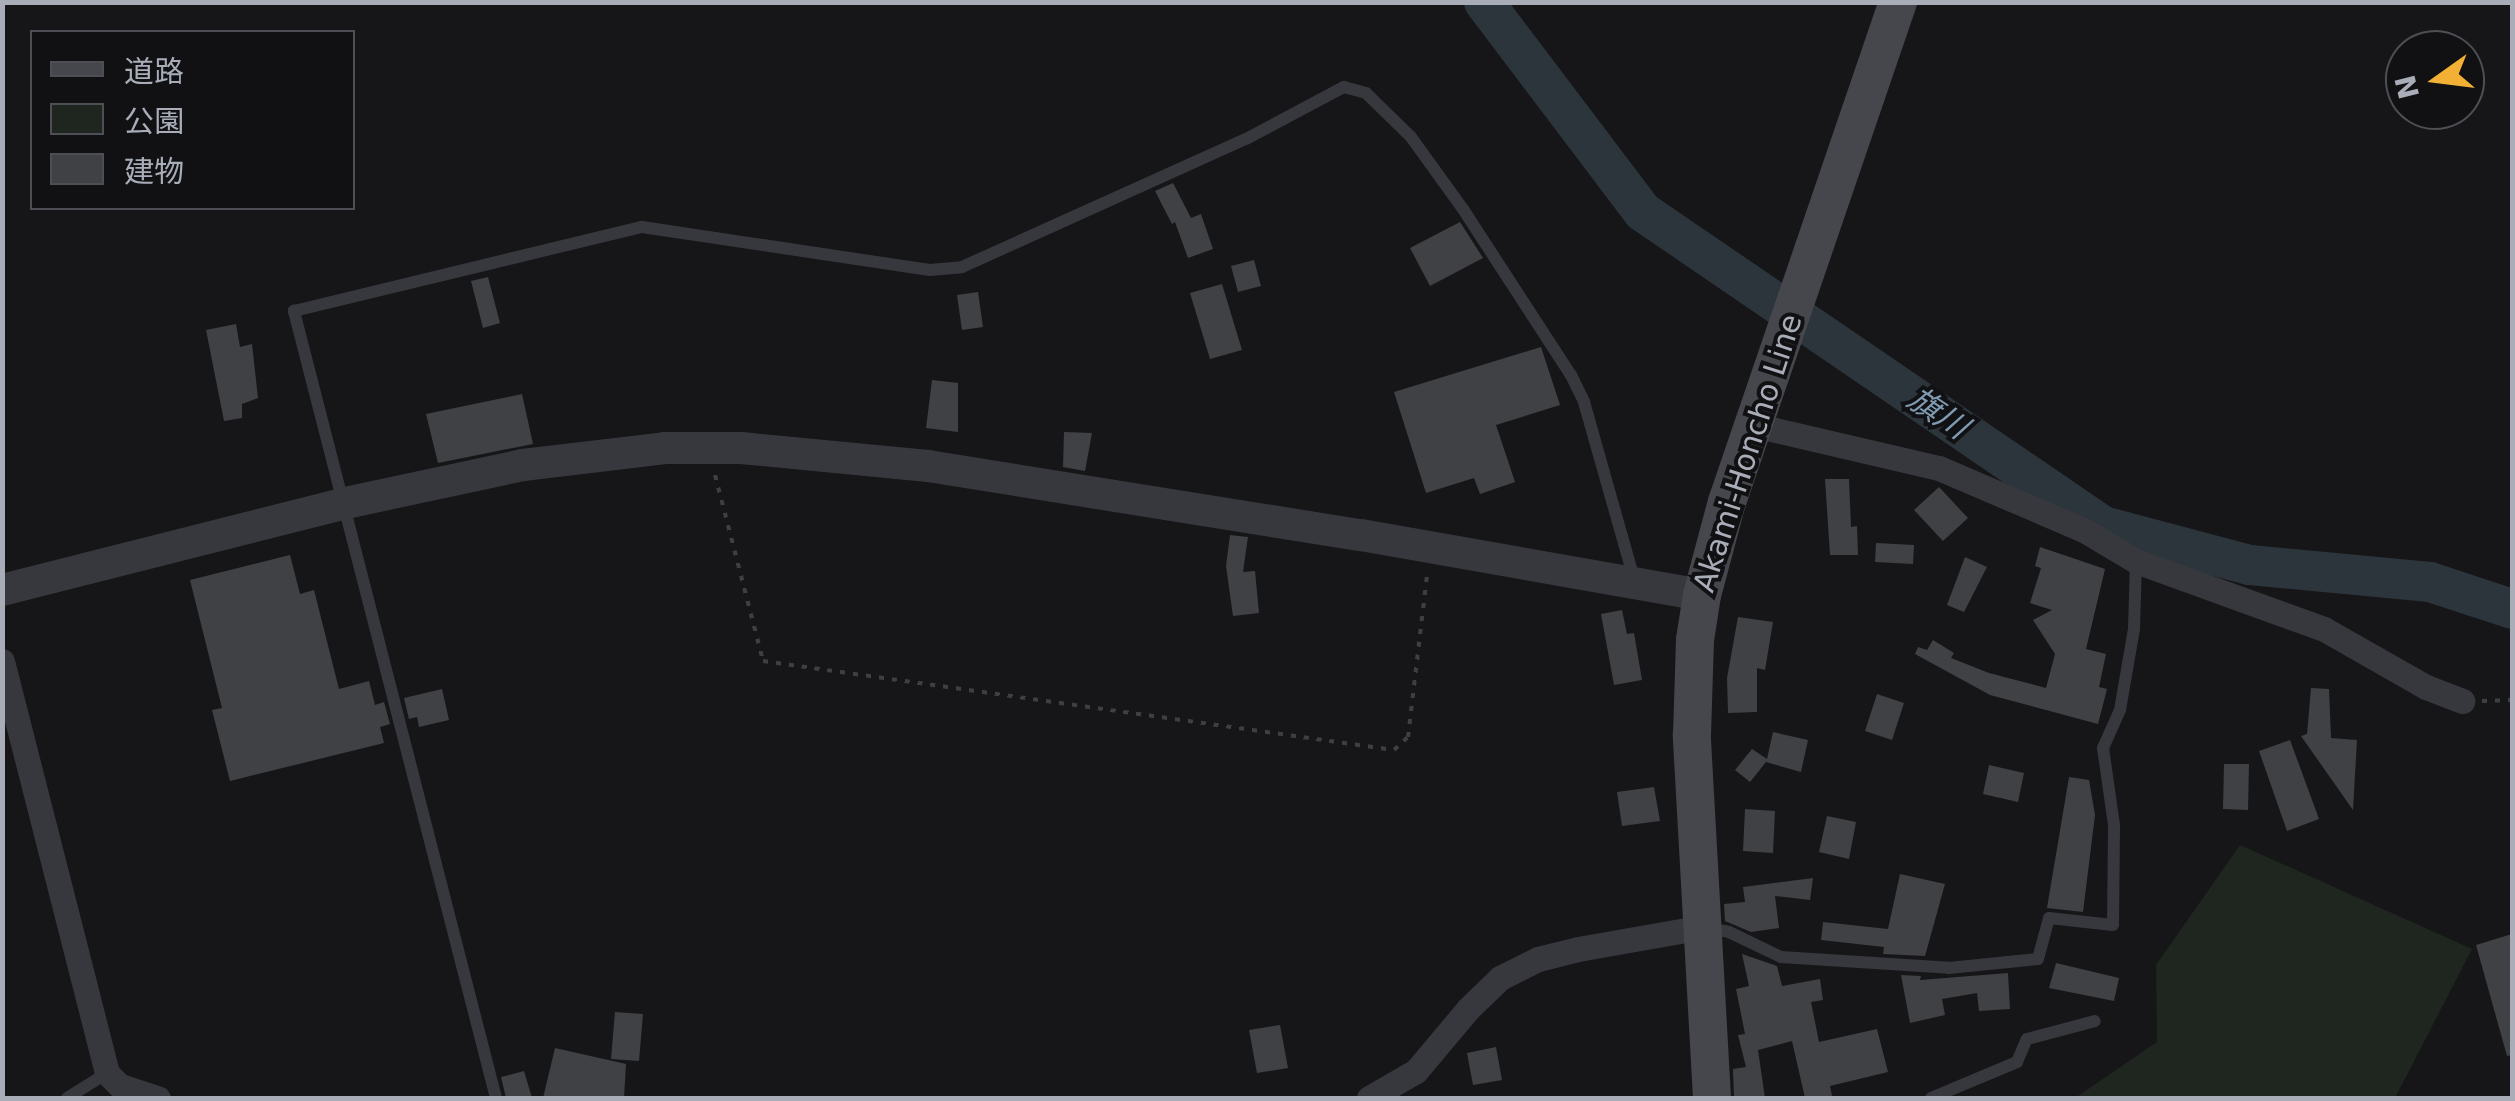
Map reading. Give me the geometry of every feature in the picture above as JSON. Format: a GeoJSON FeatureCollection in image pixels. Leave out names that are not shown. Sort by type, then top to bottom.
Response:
{"type":"FeatureCollection","features":[{"type":"Feature","properties":{"kind":"main road","name":"Akami-Honcho Line"},"geometry":{"type":"LineString","coordinates":[[1712,1098],[1692,735],[1694,640],[1712,549],[1898,2]]}},
{"type":"Feature","properties":{"kind":"street"},"geometry":{"type":"LineString","coordinates":[[1758,413],[1939,468],[2084,530],[2136,561],[2324,629],[2426,688],[2462,701]]}},
{"type":"Feature","properties":{"kind":"street"},"geometry":{"type":"LineString","coordinates":[[2,590],[341,504],[523,465],[665,448],[708,448],[825,454],[928,466],[1431,546],[1702,595]]}},
{"type":"Feature","properties":{"kind":"street"},"geometry":{"type":"LineString","coordinates":[[2,661],[107,1073],[120,1086],[158,1098]]}},
{"type":"Feature","properties":{"kind":"street"},"geometry":{"type":"LineString","coordinates":[[1369,1098],[1416,1071],[1468,1008],[1500,978],[1538,959],[1703,927]]}},
{"type":"Feature","properties":{"kind":"lane"},"geometry":{"type":"LineString","coordinates":[[496,1098],[294,312],[642,227],[930,270],[962,268],[1246,139],[1344,87],[1366,93],[1410,138],[1463,208],[1571,375],[1584,402],[1634,582]]}},
{"type":"Feature","properties":{"kind":"lane"},"geometry":{"type":"LineString","coordinates":[[1703,927],[1730,932],[1782,957],[1949,968],[2038,959],[2048,918],[2113,925],[2114,825],[2103,748],[2120,710],[2134,629],[2136,561]]}},
{"type":"Feature","properties":{"kind":"lane"},"geometry":{"type":"LineString","coordinates":[[1931,1098],[2017,1062],[2027,1039],[2096,1021]]}},
{"type":"Feature","properties":{"kind":"lane"},"geometry":{"type":"LineString","coordinates":[[67,1098],[107,1073]]}},
{"type":"Feature","properties":{"kind":"path"},"geometry":{"type":"LineString","coordinates":[[708,448],[763,661],[1394,750],[1408,737],[1431,546]]}},
{"type":"Feature","properties":{"kind":"green space"},"geometry":{"type":"Polygon","coordinates":[[[2240,845],[2472,949],[2395,1098],[2075,1098],[2157,1042],[2156,965],[2240,845]]]}},
{"type":"Feature","properties":{"kind":"building"},"geometry":{"type":"Polygon","coordinates":[[[1173,183],[1191,218],[1201,214],[1213,249],[1188,258],[1175,222],[1172,224],[1155,191],[1173,183]]]}},
{"type":"Feature","properties":{"kind":"building"},"geometry":{"type":"Polygon","coordinates":[[[1460,222],[1483,258],[1430,286],[1410,248],[1460,222]]]}},
{"type":"Feature","properties":{"kind":"building"},"geometry":{"type":"Polygon","coordinates":[[[1254,260],[1261,286],[1238,292],[1231,266],[1254,260]]]}},
{"type":"Feature","properties":{"kind":"building"},"geometry":{"type":"Polygon","coordinates":[[[488,277],[500,323],[483,328],[471,281],[488,277]]]}},
{"type":"Feature","properties":{"kind":"building"},"geometry":{"type":"Polygon","coordinates":[[[1222,284],[1242,350],[1210,359],[1190,293],[1222,284]]]}},
{"type":"Feature","properties":{"kind":"building"},"geometry":{"type":"Polygon","coordinates":[[[978,292],[983,327],[962,330],[957,295],[978,292]]]}},
{"type":"Feature","properties":{"kind":"building"},"geometry":{"type":"Polygon","coordinates":[[[236,324],[240,347],[252,344],[258,398],[242,404],[242,418],[224,421],[206,330],[236,324]]]}},
{"type":"Feature","properties":{"kind":"building"},"geometry":{"type":"Polygon","coordinates":[[[1541,347],[1560,405],[1496,425],[1515,482],[1480,494],[1474,478],[1426,493],[1394,392],[1541,347]]]}},
{"type":"Feature","properties":{"kind":"building"},"geometry":{"type":"Polygon","coordinates":[[[932,380],[958,383],[958,432],[926,428],[932,380]]]}},
{"type":"Feature","properties":{"kind":"building"},"geometry":{"type":"Polygon","coordinates":[[[522,394],[533,444],[438,463],[426,414],[522,394]]]}},
{"type":"Feature","properties":{"kind":"building"},"geometry":{"type":"Polygon","coordinates":[[[1064,432],[1092,433],[1085,471],[1063,467],[1064,432]]]}},
{"type":"Feature","properties":{"kind":"building"},"geometry":{"type":"Polygon","coordinates":[[[1825,479],[1849,479],[1851,527],[1857,526],[1858,555],[1830,555],[1825,479]]]}},
{"type":"Feature","properties":{"kind":"building"},"geometry":{"type":"Polygon","coordinates":[[[1939,487],[1968,518],[1943,541],[1914,510],[1939,487]]]}},
{"type":"Feature","properties":{"kind":"building"},"geometry":{"type":"Polygon","coordinates":[[[1230,535],[1248,537],[1243,572],[1255,571],[1259,613],[1233,616],[1226,566],[1230,535]]]}},
{"type":"Feature","properties":{"kind":"building"},"geometry":{"type":"Polygon","coordinates":[[[1876,543],[1914,545],[1913,564],[1875,562],[1876,543]]]}},
{"type":"Feature","properties":{"kind":"building"},"geometry":{"type":"Polygon","coordinates":[[[2040,547],[2105,569],[2086,649],[2106,654],[2099,687],[2107,689],[2098,724],[1990,695],[1915,654],[1918,647],[1927,650],[1933,640],[1954,653],[1951,658],[2046,688],[2055,654],[2033,620],[2052,610],[2030,603],[2041,568],[2035,566],[2040,547]]]}},
{"type":"Feature","properties":{"kind":"building"},"geometry":{"type":"Polygon","coordinates":[[[290,555],[300,594],[314,590],[339,689],[369,681],[375,705],[384,702],[390,724],[380,727],[384,743],[230,781],[212,710],[222,708],[190,580],[290,555]]]}},
{"type":"Feature","properties":{"kind":"building"},"geometry":{"type":"Polygon","coordinates":[[[1965,557],[1987,567],[1964,612],[1947,605],[1965,557]]]}},
{"type":"Feature","properties":{"kind":"building"},"geometry":{"type":"Polygon","coordinates":[[[1622,610],[1627,634],[1634,633],[1642,680],[1614,685],[1601,614],[1622,610]]]}},
{"type":"Feature","properties":{"kind":"building"},"geometry":{"type":"Polygon","coordinates":[[[1738,617],[1773,622],[1765,670],[1757,668],[1757,712],[1728,713],[1727,678],[1738,617]]]}},
{"type":"Feature","properties":{"kind":"building"},"geometry":{"type":"Polygon","coordinates":[[[2311,688],[2329,689],[2331,738],[2357,740],[2353,810],[2301,736],[2307,734],[2311,688]]]}},
{"type":"Feature","properties":{"kind":"building"},"geometry":{"type":"Polygon","coordinates":[[[442,689],[449,720],[419,727],[417,717],[409,719],[404,698],[442,689]]]}},
{"type":"Feature","properties":{"kind":"building"},"geometry":{"type":"Polygon","coordinates":[[[1877,694],[1904,703],[1892,740],[1865,731],[1877,694]]]}},
{"type":"Feature","properties":{"kind":"building"},"geometry":{"type":"Polygon","coordinates":[[[1773,732],[1808,740],[1801,772],[1766,762],[1750,782],[1735,770],[1752,749],[1767,759],[1773,732]]]}},
{"type":"Feature","properties":{"kind":"building"},"geometry":{"type":"Polygon","coordinates":[[[2290,740],[2319,819],[2287,831],[2259,751],[2290,740]]]}},
{"type":"Feature","properties":{"kind":"building"},"geometry":{"type":"Polygon","coordinates":[[[2224,764],[2249,764],[2248,810],[2223,809],[2224,764]]]}},
{"type":"Feature","properties":{"kind":"building"},"geometry":{"type":"Polygon","coordinates":[[[1989,765],[2024,773],[2018,802],[1983,794],[1989,765]]]}},
{"type":"Feature","properties":{"kind":"building"},"geometry":{"type":"Polygon","coordinates":[[[2069,777],[2089,780],[2095,815],[2083,912],[2047,908],[2069,777]]]}},
{"type":"Feature","properties":{"kind":"building"},"geometry":{"type":"Polygon","coordinates":[[[1654,787],[1660,821],[1622,826],[1617,792],[1654,787]]]}},
{"type":"Feature","properties":{"kind":"building"},"geometry":{"type":"Polygon","coordinates":[[[1745,809],[1775,811],[1773,853],[1743,851],[1745,809]]]}},
{"type":"Feature","properties":{"kind":"building"},"geometry":{"type":"Polygon","coordinates":[[[1827,816],[1856,822],[1849,859],[1819,852],[1827,816]]]}},
{"type":"Feature","properties":{"kind":"building"},"geometry":{"type":"Polygon","coordinates":[[[1900,874],[1945,884],[1925,956],[1883,954],[1884,947],[1821,940],[1823,922],[1888,929],[1900,874]]]}},
{"type":"Feature","properties":{"kind":"building"},"geometry":{"type":"Polygon","coordinates":[[[1813,878],[1810,900],[1775,896],[1779,928],[1751,932],[1725,921],[1724,904],[1745,902],[1743,887],[1813,878]]]}},
{"type":"Feature","properties":{"kind":"building"},"geometry":{"type":"Polygon","coordinates":[[[2512,934],[2512,1055],[2507,1056],[2476,945],[2512,934]]]}},
{"type":"Feature","properties":{"kind":"building"},"geometry":{"type":"Polygon","coordinates":[[[1742,954],[1777,966],[1782,986],[1820,979],[1823,1000],[1811,1002],[1819,1042],[1877,1029],[1888,1072],[1830,1086],[1832,1096],[1805,1098],[1792,1041],[1758,1050],[1765,1098],[1734,1098],[1733,1069],[1746,1067],[1738,1035],[1745,1034],[1736,989],[1749,986],[1742,954]]]}},
{"type":"Feature","properties":{"kind":"building"},"geometry":{"type":"Polygon","coordinates":[[[2056,963],[2119,978],[2114,1001],[2049,988],[2056,963]]]}},
{"type":"Feature","properties":{"kind":"building"},"geometry":{"type":"Polygon","coordinates":[[[2008,973],[2010,1009],[1979,1011],[1977,993],[1942,999],[1945,1015],[1910,1023],[1901,975],[1921,976],[1920,980],[2008,973]]]}},
{"type":"Feature","properties":{"kind":"building"},"geometry":{"type":"Polygon","coordinates":[[[615,1012],[643,1014],[639,1061],[611,1059],[615,1012]]]}},
{"type":"Feature","properties":{"kind":"building"},"geometry":{"type":"Polygon","coordinates":[[[1280,1025],[1288,1068],[1257,1073],[1249,1030],[1280,1025]]]}},
{"type":"Feature","properties":{"kind":"building"},"geometry":{"type":"Polygon","coordinates":[[[1496,1047],[1502,1080],[1473,1085],[1467,1053],[1496,1047]]]}},
{"type":"Feature","properties":{"kind":"building"},"geometry":{"type":"Polygon","coordinates":[[[555,1048],[626,1064],[624,1098],[543,1098],[555,1048]]]}},
{"type":"Feature","properties":{"kind":"building"},"geometry":{"type":"Polygon","coordinates":[[[524,1071],[532,1098],[506,1098],[501,1077],[524,1071]]]}},
{"type":"Feature","properties":{"kind":"waterway","name":"旗川"},"geometry":{"type":"LineString","coordinates":[[1484,2],[1643,212],[2103,526],[2250,565],[2430,582],[2512,609]]}}]}
